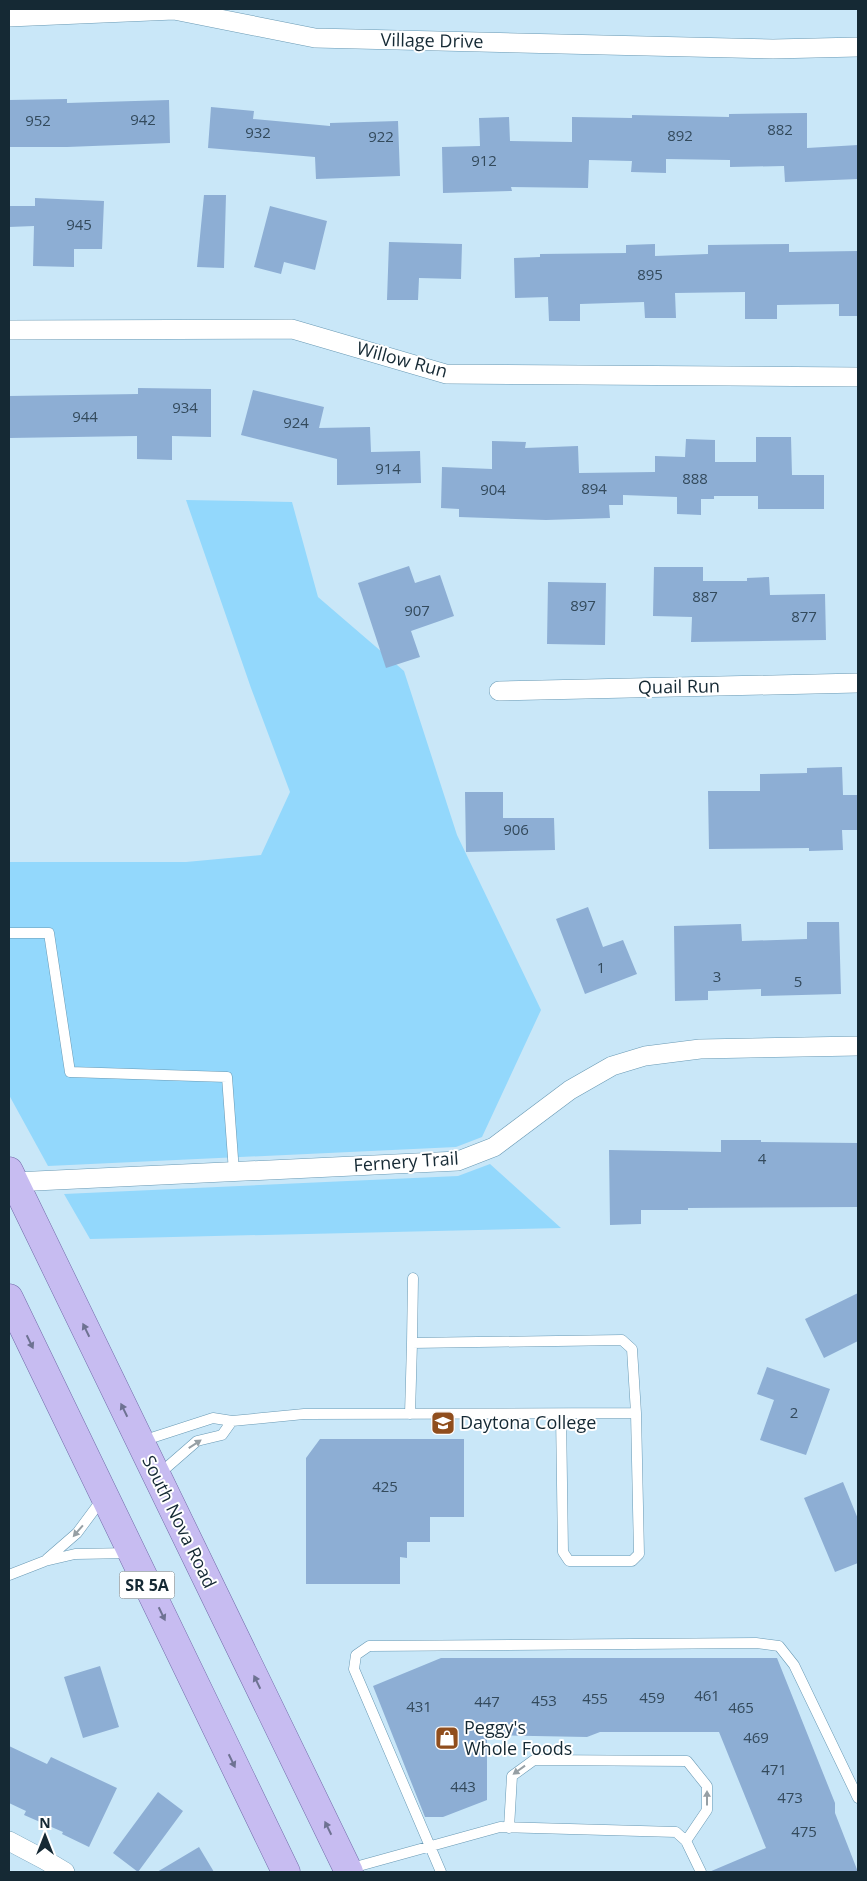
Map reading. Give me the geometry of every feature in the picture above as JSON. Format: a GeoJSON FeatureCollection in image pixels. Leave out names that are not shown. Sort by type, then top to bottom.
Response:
{"type":"FeatureCollection","features":[{"type":"Feature","properties":{"kind":"main road","name":"South Nova Road"},"geometry":{"type":"LineString","coordinates":[[10,1178],[158,1475],[348,1871]]}},
{"type":"Feature","properties":{"kind":"main road"},"geometry":{"type":"LineString","coordinates":[[9,1214],[44,1243]]}},
{"type":"Feature","properties":{"kind":"main road","name":"SR 5A"},"geometry":{"type":"LineString","coordinates":[[9,1298],[286,1872]]}},
{"type":"Feature","properties":{"kind":"street","name":"Village Drive"},"geometry":{"type":"LineString","coordinates":[[9,17],[174,10],[315,38],[773,49],[858,47]]}},
{"type":"Feature","properties":{"kind":"street","name":"Willow Run"},"geometry":{"type":"LineString","coordinates":[[9,330],[292,329],[446,374],[858,377]]}},
{"type":"Feature","properties":{"kind":"street","name":"Quail Run"},"geometry":{"type":"LineString","coordinates":[[499,691],[858,683]]}},
{"type":"Feature","properties":{"kind":"street","name":"Fernery Trail"},"geometry":{"type":"LineString","coordinates":[[10,1178],[234,1172],[458,1161],[494,1147],[579,1085],[612,1066],[645,1056],[700,1049],[858,1046]]}},
{"type":"Feature","properties":{"kind":"street"},"geometry":{"type":"LineString","coordinates":[[9,1841],[65,1872]]}},
{"type":"Feature","properties":{"kind":"lane"},"geometry":{"type":"LineString","coordinates":[[9,934],[49,933],[70,1072],[227,1077],[234,1172]]}},
{"type":"Feature","properties":{"kind":"lane"},"geometry":{"type":"LineString","coordinates":[[410,1414],[413,1278]]}},
{"type":"Feature","properties":{"kind":"lane"},"geometry":{"type":"LineString","coordinates":[[412,1343],[622,1340],[632,1349],[636,1413],[638,1554],[632,1561],[569,1561],[563,1552],[561,1414]]}},
{"type":"Feature","properties":{"kind":"lane"},"geometry":{"type":"LineString","coordinates":[[140,1442],[213,1418],[232,1421],[304,1414],[636,1413]]}},
{"type":"Feature","properties":{"kind":"lane"},"geometry":{"type":"LineString","coordinates":[[158,1475],[197,1441],[222,1435],[232,1421]]}},
{"type":"Feature","properties":{"kind":"lane"},"geometry":{"type":"LineString","coordinates":[[45,1561],[77,1533],[105,1496]]}},
{"type":"Feature","properties":{"kind":"lane"},"geometry":{"type":"LineString","coordinates":[[9,1575],[45,1561],[75,1554],[132,1553]]}},
{"type":"Feature","properties":{"kind":"lane"},"geometry":{"type":"LineString","coordinates":[[441,1872],[354,1669],[356,1655],[369,1646],[756,1643],[779,1646],[794,1665],[858,1798]]}},
{"type":"Feature","properties":{"kind":"lane"},"geometry":{"type":"LineString","coordinates":[[509,1828],[512,1776],[534,1760],[687,1761],[707,1786],[707,1810],[686,1841]]}},
{"type":"Feature","properties":{"kind":"lane"},"geometry":{"type":"LineString","coordinates":[[348,1871],[429,1846],[500,1828],[509,1828],[676,1832],[686,1841],[701,1872]]}},
{"type":"Feature","properties":{"kind":"shaded area"},"geometry":{"type":"Polygon","coordinates":[[[186,500],[292,502],[318,597],[404,671],[457,835],[541,1010],[482,1137],[456,1147],[48,1166],[9,1095],[9,862],[186,862],[261,855],[290,792],[251,688],[186,500]]]}},
{"type":"Feature","properties":{"kind":"shaded area"},"geometry":{"type":"Polygon","coordinates":[[[490,1164],[561,1228],[90,1239],[64,1194],[458,1176],[490,1164]]]}},
{"type":"Feature","properties":{"kind":"building"},"geometry":{"type":"Polygon","coordinates":[[[67,99],[67,103],[169,100],[170,143],[9,147],[9,100],[67,99]]]}},
{"type":"Feature","properties":{"kind":"building"},"geometry":{"type":"Polygon","coordinates":[[[211,107],[254,111],[253,119],[330,126],[330,123],[398,121],[400,176],[316,179],[315,157],[208,148],[211,107]]]}},
{"type":"Feature","properties":{"kind":"building"},"geometry":{"type":"Polygon","coordinates":[[[807,113],[807,148],[858,145],[858,179],[785,182],[784,166],[730,167],[730,160],[666,159],[666,173],[631,172],[632,161],[589,160],[588,188],[511,187],[512,191],[443,193],[442,147],[480,146],[479,118],[509,117],[510,141],[572,142],[572,117],[632,118],[632,115],[729,117],[729,114],[807,113]]]}},
{"type":"Feature","properties":{"kind":"building"},"geometry":{"type":"Polygon","coordinates":[[[204,195],[226,195],[224,268],[197,267],[204,195]]]}},
{"type":"Feature","properties":{"kind":"building"},"geometry":{"type":"Polygon","coordinates":[[[35,198],[104,201],[102,249],[74,249],[74,267],[33,266],[34,226],[9,227],[9,206],[35,206],[35,198]]]}},
{"type":"Feature","properties":{"kind":"building"},"geometry":{"type":"Polygon","coordinates":[[[270,206],[327,221],[315,270],[284,262],[281,274],[254,267],[270,206]]]}},
{"type":"Feature","properties":{"kind":"building"},"geometry":{"type":"Polygon","coordinates":[[[389,242],[462,244],[461,279],[419,278],[418,300],[387,300],[389,242]]]}},
{"type":"Feature","properties":{"kind":"building"},"geometry":{"type":"Polygon","coordinates":[[[655,244],[655,256],[708,254],[708,245],[789,244],[789,252],[858,251],[858,316],[839,316],[839,304],[777,305],[777,319],[745,319],[745,292],[675,293],[676,318],[645,318],[644,302],[580,304],[580,321],[549,321],[548,297],[515,298],[514,258],[540,257],[540,254],[626,253],[626,245],[655,244]]]}},
{"type":"Feature","properties":{"kind":"building"},"geometry":{"type":"Polygon","coordinates":[[[138,388],[211,389],[211,437],[172,436],[172,460],[137,459],[137,436],[9,438],[9,396],[138,394],[138,388]]]}},
{"type":"Feature","properties":{"kind":"building"},"geometry":{"type":"Polygon","coordinates":[[[253,390],[324,407],[319,428],[370,427],[371,452],[420,451],[421,483],[337,485],[337,459],[241,435],[253,390]]]}},
{"type":"Feature","properties":{"kind":"building"},"geometry":{"type":"Polygon","coordinates":[[[756,437],[791,437],[792,475],[824,475],[824,509],[758,509],[758,496],[714,496],[714,499],[701,499],[701,515],[677,514],[677,497],[623,495],[623,505],[609,505],[610,518],[546,520],[459,517],[459,509],[441,508],[442,467],[492,469],[492,441],[526,442],[525,448],[578,446],[579,473],[655,472],[655,456],[685,457],[686,439],[715,440],[715,462],[756,462],[756,437]]]}},
{"type":"Feature","properties":{"kind":"building"},"geometry":{"type":"Polygon","coordinates":[[[409,566],[415,583],[440,575],[454,616],[411,631],[420,657],[386,668],[358,583],[409,566]]]}},
{"type":"Feature","properties":{"kind":"building"},"geometry":{"type":"Polygon","coordinates":[[[654,567],[703,567],[703,581],[747,581],[747,578],[769,577],[770,595],[825,594],[826,640],[691,642],[692,617],[653,616],[654,567]]]}},
{"type":"Feature","properties":{"kind":"building"},"geometry":{"type":"Polygon","coordinates":[[[548,582],[606,583],[605,645],[547,644],[548,582]]]}},
{"type":"Feature","properties":{"kind":"building"},"geometry":{"type":"Polygon","coordinates":[[[842,767],[843,795],[858,795],[858,830],[842,830],[843,850],[809,851],[809,848],[709,849],[708,791],[760,791],[760,774],[807,773],[807,768],[842,767]]]}},
{"type":"Feature","properties":{"kind":"building"},"geometry":{"type":"Polygon","coordinates":[[[465,792],[503,792],[503,818],[554,818],[555,850],[466,852],[465,792]]]}},
{"type":"Feature","properties":{"kind":"building"},"geometry":{"type":"Polygon","coordinates":[[[588,907],[603,947],[623,940],[637,974],[585,994],[556,919],[588,907]]]}},
{"type":"Feature","properties":{"kind":"building"},"geometry":{"type":"Polygon","coordinates":[[[807,922],[839,922],[841,994],[761,996],[761,989],[708,991],[708,1000],[675,1001],[674,926],[741,924],[742,941],[807,939],[807,922]]]}},
{"type":"Feature","properties":{"kind":"building"},"geometry":{"type":"Polygon","coordinates":[[[721,1140],[858,1143],[858,1207],[641,1210],[641,1224],[610,1225],[609,1150],[721,1152],[721,1140]]]}},
{"type":"Feature","properties":{"kind":"building"},"geometry":{"type":"Polygon","coordinates":[[[858,1293],[858,1341],[824,1358],[805,1319],[858,1293]]]}},
{"type":"Feature","properties":{"kind":"building"},"geometry":{"type":"Polygon","coordinates":[[[767,1367],[830,1389],[806,1455],[760,1440],[774,1400],[757,1394],[767,1367]]]}},
{"type":"Feature","properties":{"kind":"building"},"geometry":{"type":"Polygon","coordinates":[[[320,1439],[464,1439],[464,1517],[430,1517],[430,1542],[407,1542],[407,1558],[400,1557],[400,1584],[306,1584],[306,1458],[320,1439]]]}},
{"type":"Feature","properties":{"kind":"building"},"geometry":{"type":"Polygon","coordinates":[[[843,1482],[858,1519],[858,1563],[835,1572],[804,1498],[843,1482]]]}},
{"type":"Feature","properties":{"kind":"building"},"geometry":{"type":"Polygon","coordinates":[[[441,1658],[777,1658],[835,1803],[835,1813],[858,1872],[709,1872],[766,1848],[719,1732],[600,1732],[587,1737],[487,1735],[487,1800],[443,1817],[425,1817],[373,1686],[441,1658]]]}},
{"type":"Feature","properties":{"kind":"building"},"geometry":{"type":"Polygon","coordinates":[[[100,1666],[119,1727],[83,1738],[64,1677],[100,1666]]]}},
{"type":"Feature","properties":{"kind":"building"},"geometry":{"type":"Polygon","coordinates":[[[9,1746],[47,1764],[51,1757],[117,1788],[89,1847],[62,1834],[63,1832],[24,1815],[26,1811],[9,1803],[9,1746]]]}},
{"type":"Feature","properties":{"kind":"building"},"geometry":{"type":"Polygon","coordinates":[[[158,1792],[183,1811],[138,1872],[113,1853],[158,1792]]]}},
{"type":"Feature","properties":{"kind":"building"},"geometry":{"type":"Polygon","coordinates":[[[199,1847],[214,1872],[157,1872],[199,1847]]]}},
{"type":"Feature","properties":{"kind":"place","name":"Daytona College"},"geometry":{"type":"Point","coordinates":[443,1423]}},
{"type":"Feature","properties":{"kind":"place","name":"Peggy's Whole Foods"},"geometry":{"type":"Point","coordinates":[447,1738]}}]}
